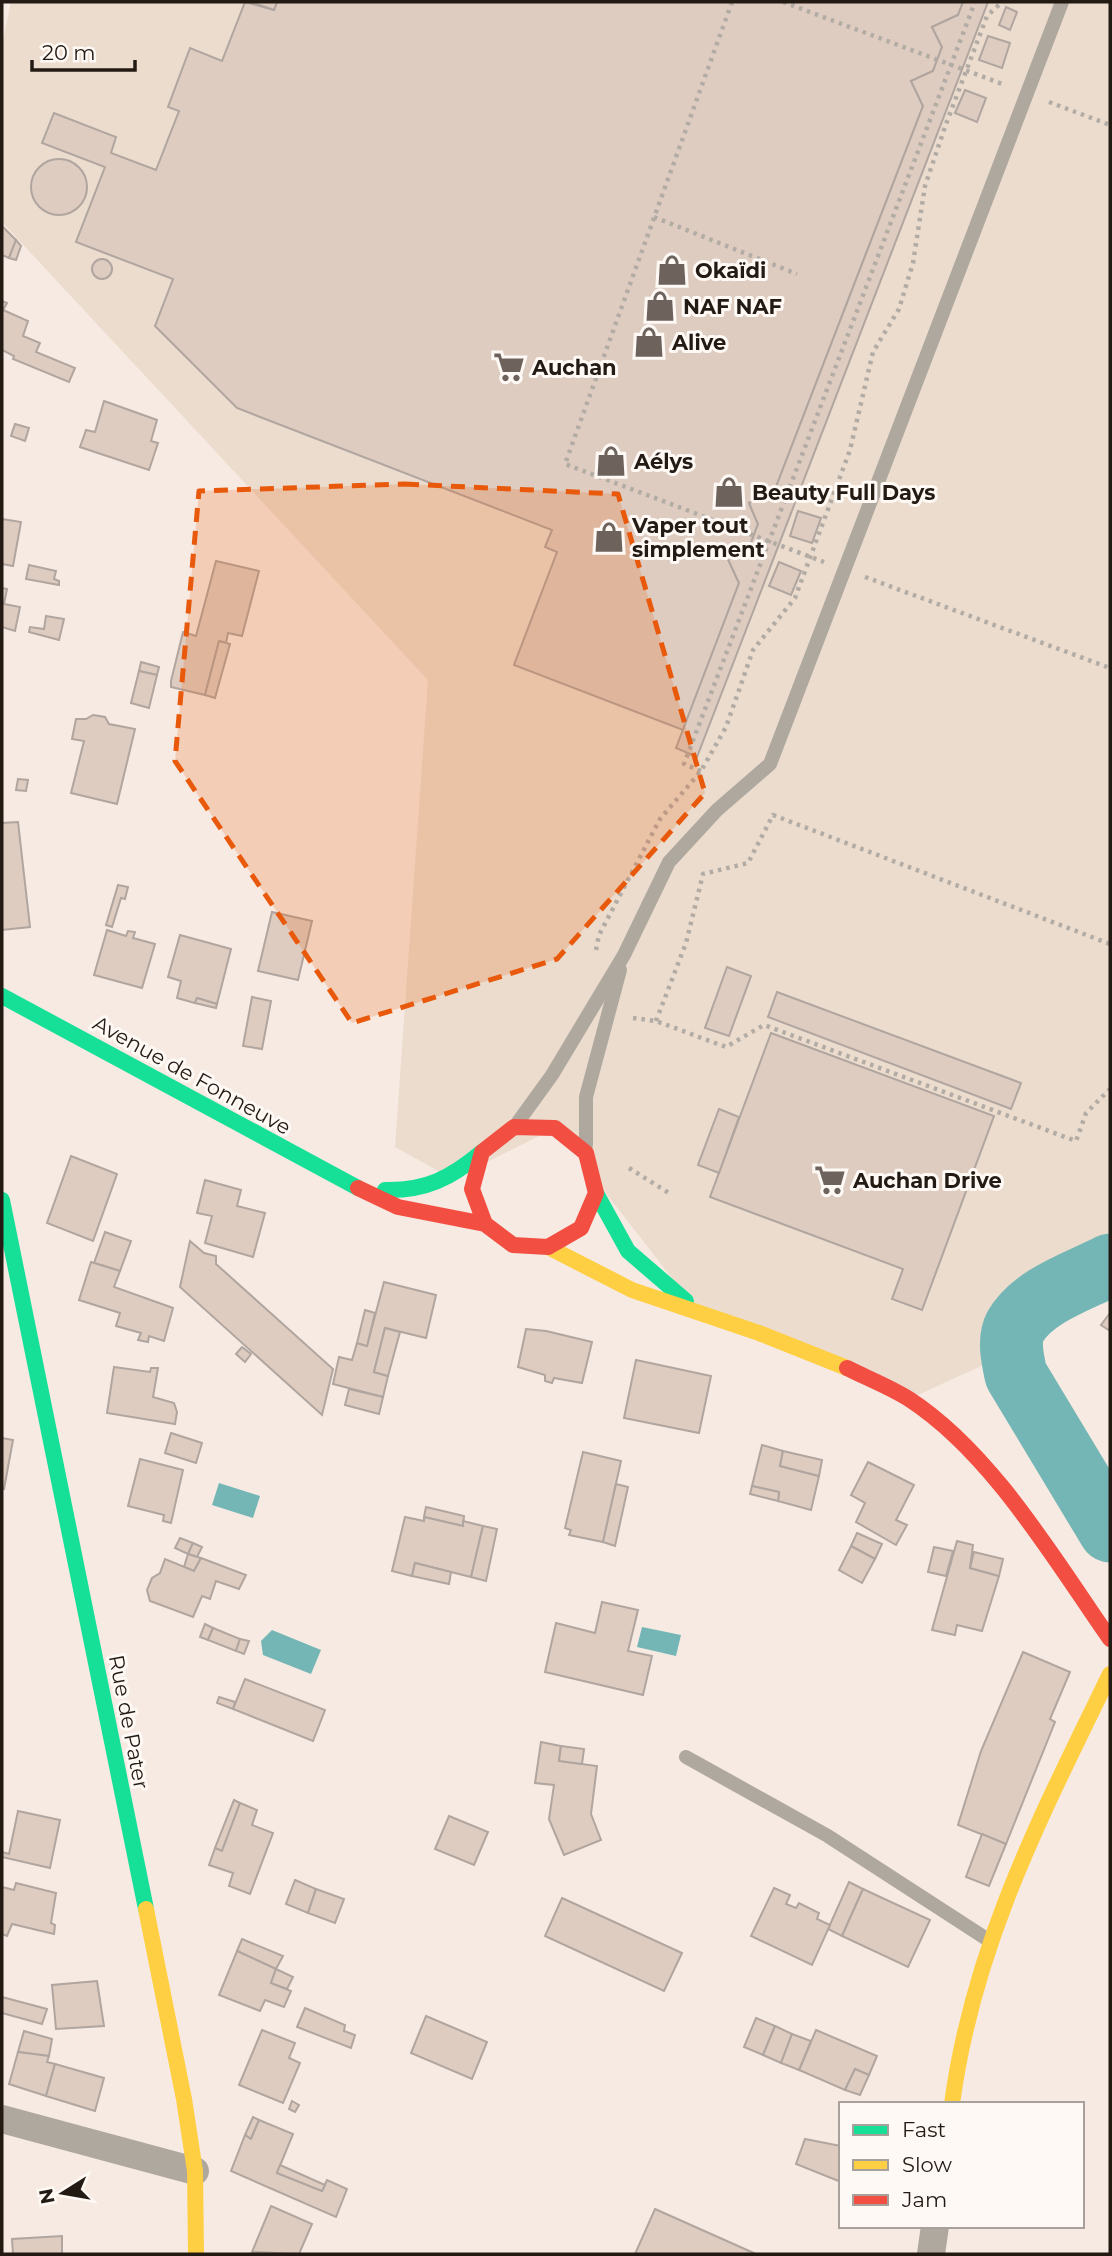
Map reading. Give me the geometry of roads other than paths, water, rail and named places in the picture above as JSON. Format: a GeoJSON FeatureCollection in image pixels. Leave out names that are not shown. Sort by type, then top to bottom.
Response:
{"type":"FeatureCollection","features":[{"type":"Feature","properties":{"kind":"street","name":"Avenue de Fonneuve"},"geometry":{"type":"LineString","coordinates":[[2,996],[324,1172],[398,1208],[485,1224],[513,1245],[548,1247],[632,1290],[845,1367],[909,1399],[963,1445],[1006,1492],[1110,1639]]}},
{"type":"Feature","properties":{"kind":"street","name":"Avenue de Fonneuve"},"geometry":{"type":"LineString","coordinates":[[362,1189],[417,1192],[453,1179],[514,1127]]}},
{"type":"Feature","properties":{"kind":"street"},"geometry":{"type":"LineString","coordinates":[[514,1127],[555,1128],[586,1153]]}},
{"type":"Feature","properties":{"kind":"street"},"geometry":{"type":"LineString","coordinates":[[482,1152],[472,1189],[485,1224]]}},
{"type":"Feature","properties":{"kind":"street","name":"Avenue de Fonneuve"},"geometry":{"type":"LineString","coordinates":[[586,1153],[596,1193],[628,1251],[700,1314]]}},
{"type":"Feature","properties":{"kind":"street"},"geometry":{"type":"LineString","coordinates":[[548,1247],[581,1228],[596,1193]]}},
{"type":"Feature","properties":{"kind":"street","name":"Rue de Pater"},"geometry":{"type":"LineString","coordinates":[[2,1200],[181,2086],[195,2171],[196,2254]]}},
{"type":"Feature","properties":{"kind":"street"},"geometry":{"type":"LineString","coordinates":[[952,2102],[958,2056],[990,1941],[1024,1855],[1110,1674]]}},
{"type":"Feature","properties":{"kind":"street"},"geometry":{"type":"LineString","coordinates":[[2,2119],[195,2171]]}},
{"type":"Feature","properties":{"kind":"street"},"geometry":{"type":"LineString","coordinates":[[931,2254],[935,2228]]}},
{"type":"Feature","properties":{"kind":"lane"},"geometry":{"type":"LineString","coordinates":[[514,1127],[552,1075],[624,955],[669,862],[717,810],[770,764],[1062,2]]}},
{"type":"Feature","properties":{"kind":"lane"},"geometry":{"type":"LineString","coordinates":[[586,1153],[586,1097],[624,955]]}},
{"type":"Feature","properties":{"kind":"lane"},"geometry":{"type":"LineString","coordinates":[[686,1757],[828,1836],[990,1941]]}},
{"type":"Feature","properties":{"kind":"water"},"geometry":{"type":"Polygon","coordinates":[[[1089,1439],[1110,1471],[1096,1483],[1073,1450],[1089,1439]]]}},
{"type":"Feature","properties":{"kind":"water"},"geometry":{"type":"Polygon","coordinates":[[[219,1483],[260,1496],[253,1518],[212,1505],[219,1483]]]}},
{"type":"Feature","properties":{"kind":"water"},"geometry":{"type":"Polygon","coordinates":[[[642,1627],[681,1635],[676,1656],[637,1647],[642,1627]]]}},
{"type":"Feature","properties":{"kind":"water"},"geometry":{"type":"Polygon","coordinates":[[[272,1630],[321,1650],[311,1674],[263,1655],[261,1641],[272,1630]]]}},
{"type":"Feature","properties":{"kind":"waterway"},"geometry":{"type":"LineString","coordinates":[[1110,1265],[1058,1290],[1033,1306],[1015,1327],[1011,1344],[1016,1375],[1110,1531]]}},
{"type":"Feature","properties":{"kind":"place","name":"Okaïdi"},"geometry":{"type":"Point","coordinates":[672,270]}},
{"type":"Feature","properties":{"kind":"place","name":"NAF NAF"},"geometry":{"type":"Point","coordinates":[660,306]}},
{"type":"Feature","properties":{"kind":"place","name":"Alive"},"geometry":{"type":"Point","coordinates":[649,342]}},
{"type":"Feature","properties":{"kind":"place","name":"Auchan"},"geometry":{"type":"Point","coordinates":[509,367]}},
{"type":"Feature","properties":{"kind":"place","name":"Aélys"},"geometry":{"type":"Point","coordinates":[611,461]}},
{"type":"Feature","properties":{"kind":"place","name":"Beauty Full Days"},"geometry":{"type":"Point","coordinates":[729,492]}},
{"type":"Feature","properties":{"kind":"place","name":"Vaper tout simplement"},"geometry":{"type":"Point","coordinates":[609,537]}},
{"type":"Feature","properties":{"kind":"place","name":"Auchan Drive"},"geometry":{"type":"Point","coordinates":[830,1180]}}]}
